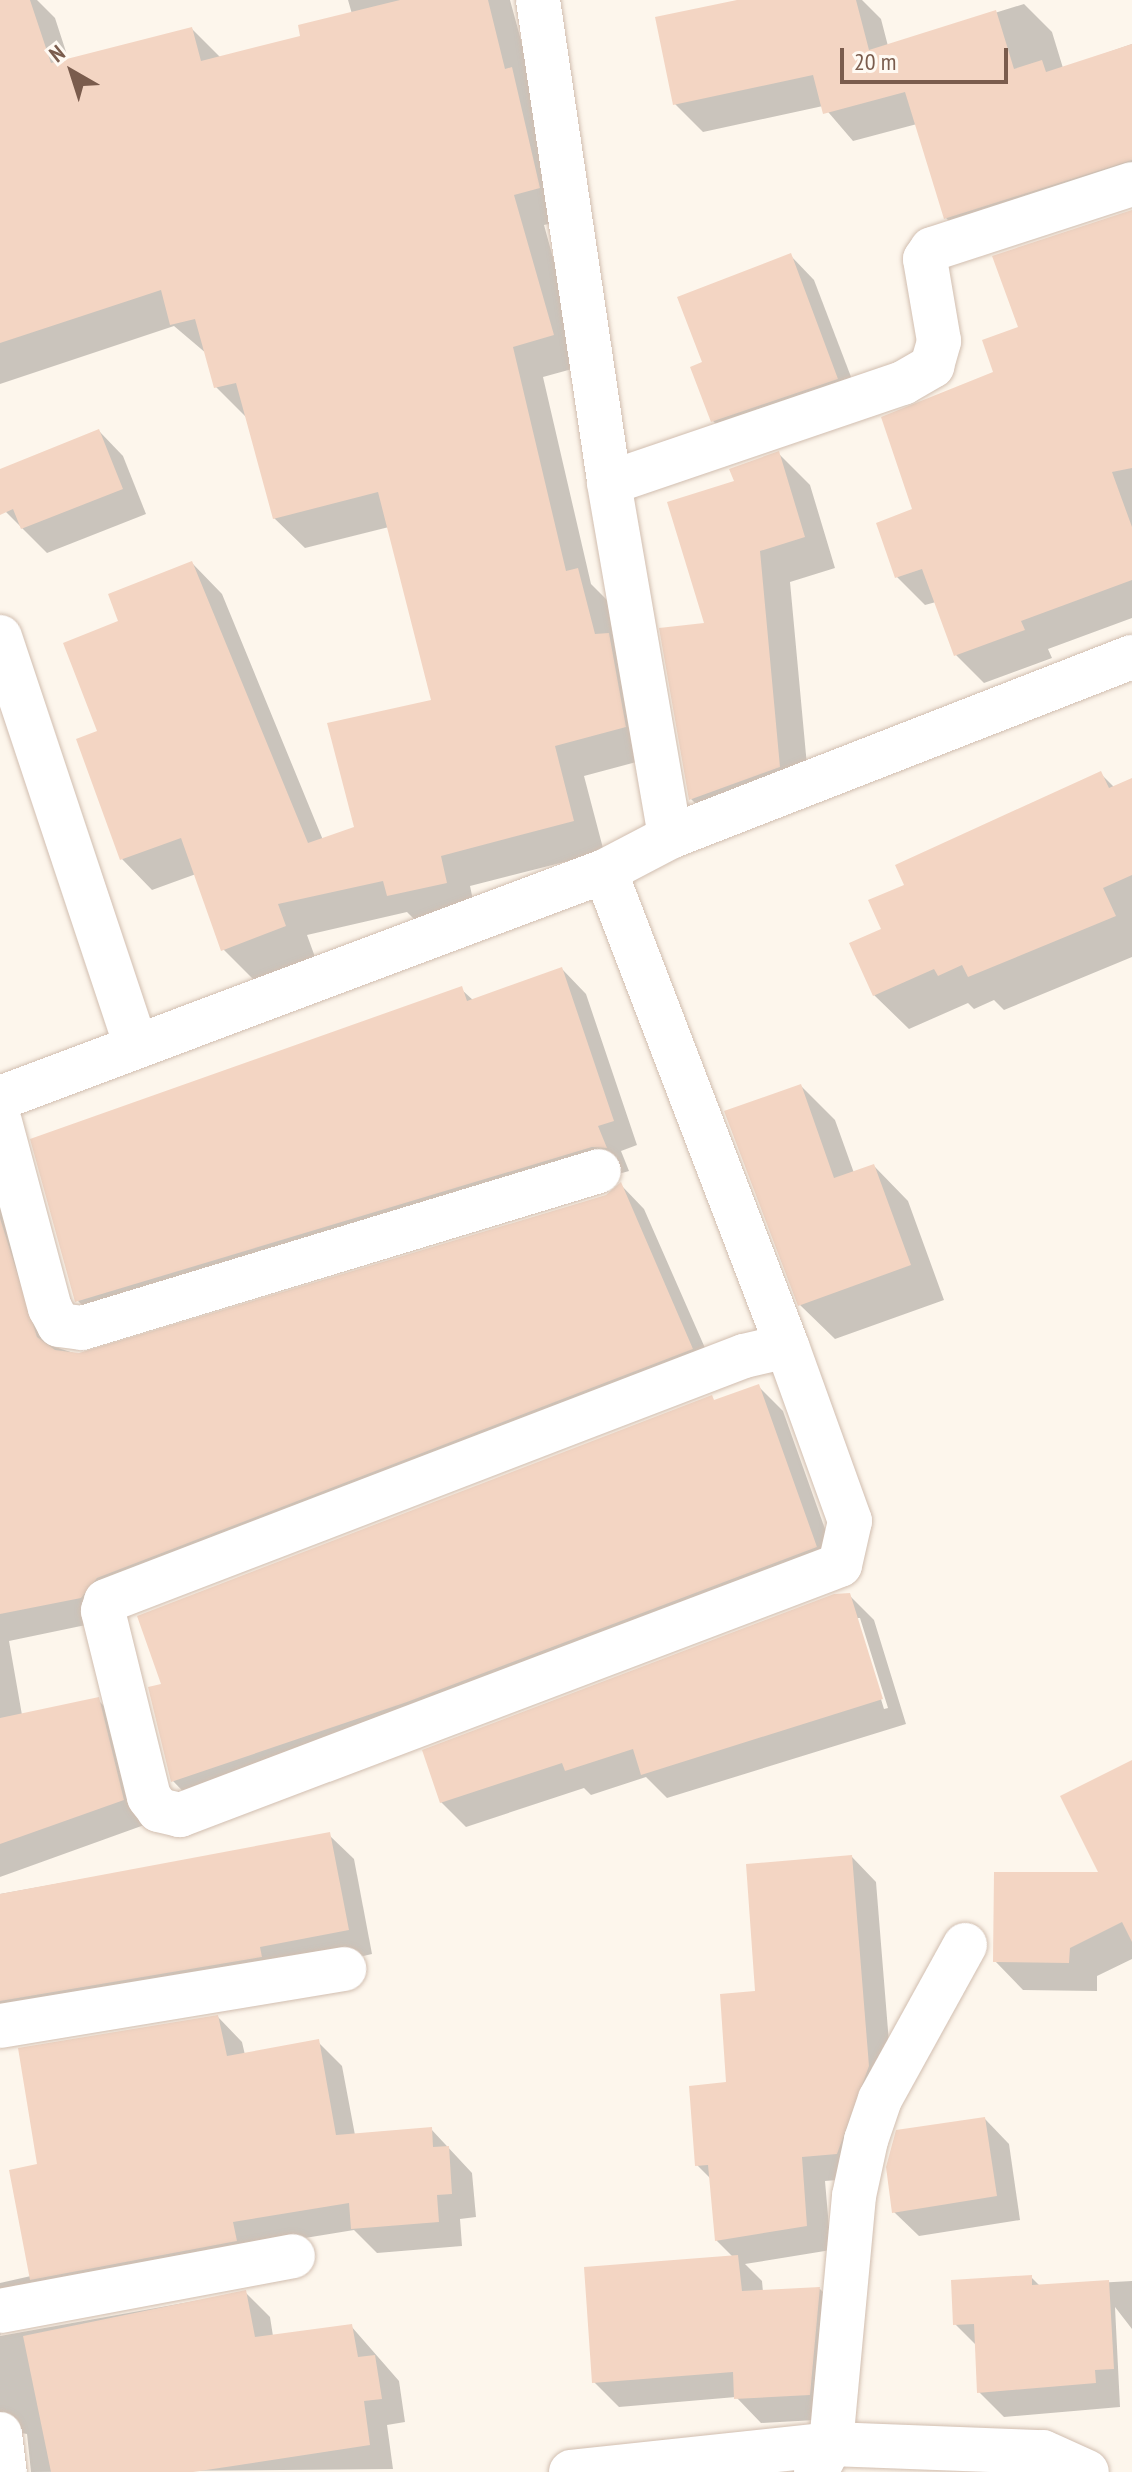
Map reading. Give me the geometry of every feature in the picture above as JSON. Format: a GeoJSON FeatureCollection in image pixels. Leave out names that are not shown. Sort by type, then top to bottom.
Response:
{"type":"FeatureCollection","features":[{"type":"Feature","properties":{"kind":"street"},"geometry":{"type":"LineString","coordinates":[[538,0],[609,483],[670,837]]}},
{"type":"Feature","properties":{"kind":"street"},"geometry":{"type":"LineString","coordinates":[[609,483],[903,383],[932,366],[939,341],[925,259],[932,249],[1132,184]]}},
{"type":"Feature","properties":{"kind":"street"},"geometry":{"type":"LineString","coordinates":[[0,637],[135,1044]]}},
{"type":"Feature","properties":{"kind":"street"},"geometry":{"type":"LineString","coordinates":[[0,1098],[135,1044],[605,871],[670,837],[1132,657]]}},
{"type":"Feature","properties":{"kind":"street"},"geometry":{"type":"LineString","coordinates":[[605,871],[787,1346],[850,1521],[840,1565],[180,1815],[159,1810],[149,1797],[103,1611],[106,1601],[744,1356],[787,1346]]}},
{"type":"Feature","properties":{"kind":"street"},"geometry":{"type":"LineString","coordinates":[[0,1122],[50,1308],[59,1325],[82,1328],[599,1171]]}},
{"type":"Feature","properties":{"kind":"street"},"geometry":{"type":"LineString","coordinates":[[824,2458],[854,2196],[866,2140],[880,2099],[965,1945]]}},
{"type":"Feature","properties":{"kind":"street"},"geometry":{"type":"LineString","coordinates":[[0,2026],[344,1969]]}},
{"type":"Feature","properties":{"kind":"street"},"geometry":{"type":"LineString","coordinates":[[0,2311],[293,2256]]}},
{"type":"Feature","properties":{"kind":"street"},"geometry":{"type":"LineString","coordinates":[[0,2434],[5,2472]]}},
{"type":"Feature","properties":{"kind":"street"},"geometry":{"type":"LineString","coordinates":[[571,2472],[824,2458],[1043,2452],[1087,2472]]}},
{"type":"Feature","properties":{"kind":"building"},"geometry":{"type":"Polygon","coordinates":[[[0,0],[30,0],[51,63],[192,27],[201,61],[300,36],[298,25],[400,0],[488,0],[505,69],[512,67],[540,188],[514,195],[554,335],[513,347],[566,571],[578,568],[595,634],[609,633],[626,727],[555,746],[574,821],[441,856],[447,883],[387,896],[383,881],[278,904],[286,926],[221,951],[181,838],[120,860],[76,739],[97,731],[63,643],[118,621],[108,594],[192,561],[308,843],[354,827],[327,723],[431,700],[378,492],[273,519],[236,383],[214,388],[195,319],[170,325],[161,290],[0,343],[0,0]]]}},
{"type":"Feature","properties":{"kind":"building"},"geometry":{"type":"Polygon","coordinates":[[[737,0],[856,0],[869,50],[996,10],[1014,69],[1042,60],[1046,72],[1132,44],[1132,160],[944,219],[905,92],[823,114],[813,75],[673,105],[655,17],[737,0]]]}},
{"type":"Feature","properties":{"kind":"building"},"geometry":{"type":"Polygon","coordinates":[[[1132,210],[1132,468],[1112,472],[1132,527],[1132,580],[1021,621],[1025,630],[954,656],[922,569],[895,578],[876,523],[912,509],[881,417],[993,372],[982,340],[1018,327],[992,256],[1132,210]]]}},
{"type":"Feature","properties":{"kind":"building"},"geometry":{"type":"Polygon","coordinates":[[[791,253],[838,379],[711,422],[690,367],[702,362],[677,297],[791,253]]]}},
{"type":"Feature","properties":{"kind":"building"},"geometry":{"type":"Polygon","coordinates":[[[99,429],[123,489],[21,529],[13,509],[0,515],[0,469],[99,429]]]}},
{"type":"Feature","properties":{"kind":"building"},"geometry":{"type":"Polygon","coordinates":[[[779,451],[805,537],[760,551],[780,767],[689,800],[659,628],[704,623],[667,502],[734,481],[729,469],[779,451]]]}},
{"type":"Feature","properties":{"kind":"building"},"geometry":{"type":"Polygon","coordinates":[[[1101,771],[1109,788],[1132,778],[1132,875],[1103,888],[1116,916],[968,977],[962,965],[938,976],[934,969],[873,996],[849,943],[881,929],[868,900],[904,885],[895,865],[1101,771]]]}},
{"type":"Feature","properties":{"kind":"building"},"geometry":{"type":"Polygon","coordinates":[[[562,967],[614,1121],[598,1126],[607,1148],[592,1147],[75,1302],[30,1139],[462,986],[467,1001],[562,967]]]}},
{"type":"Feature","properties":{"kind":"building"},"geometry":{"type":"Polygon","coordinates":[[[801,1084],[834,1178],[874,1164],[911,1265],[798,1306],[724,1111],[801,1084]]]}},
{"type":"Feature","properties":{"kind":"building"},"geometry":{"type":"Polygon","coordinates":[[[621,1182],[693,1349],[97,1578],[81,1598],[0,1614],[0,1218],[37,1337],[55,1350],[79,1353],[606,1195],[621,1182]]]}},
{"type":"Feature","properties":{"kind":"building"},"geometry":{"type":"Polygon","coordinates":[[[759,1384],[817,1547],[407,1702],[171,1782],[148,1687],[161,1684],[137,1616],[712,1395],[714,1400],[759,1384]]]}},
{"type":"Feature","properties":{"kind":"building"},"geometry":{"type":"Polygon","coordinates":[[[850,1593],[883,1699],[641,1775],[633,1749],[565,1771],[562,1763],[440,1803],[422,1750],[834,1594],[850,1593]]]}},
{"type":"Feature","properties":{"kind":"building"},"geometry":{"type":"Polygon","coordinates":[[[99,1697],[124,1800],[0,1844],[0,1718],[99,1697]]]}},
{"type":"Feature","properties":{"kind":"building"},"geometry":{"type":"Polygon","coordinates":[[[1132,1760],[1132,1942],[1122,1922],[1070,1948],[1069,1963],[993,1962],[994,1872],[1098,1872],[1060,1796],[1132,1760]]]}},
{"type":"Feature","properties":{"kind":"building"},"geometry":{"type":"Polygon","coordinates":[[[330,1832],[349,1930],[260,1947],[262,1957],[0,2001],[0,1894],[330,1832]]]}},
{"type":"Feature","properties":{"kind":"building"},"geometry":{"type":"Polygon","coordinates":[[[852,1855],[869,2066],[837,2154],[802,2157],[807,2226],[715,2241],[708,2165],[695,2166],[689,2086],[726,2082],[720,1994],[755,1991],[746,1864],[852,1855]]]}},
{"type":"Feature","properties":{"kind":"building"},"geometry":{"type":"Polygon","coordinates":[[[218,2015],[227,2056],[319,2039],[336,2135],[432,2127],[433,2147],[449,2146],[452,2194],[437,2195],[439,2222],[351,2229],[349,2203],[233,2222],[237,2241],[30,2280],[9,2170],[37,2164],[18,2048],[218,2015]]]}},
{"type":"Feature","properties":{"kind":"building"},"geometry":{"type":"Polygon","coordinates":[[[985,2117],[997,2196],[892,2213],[886,2167],[896,2130],[985,2117]]]}},
{"type":"Feature","properties":{"kind":"building"},"geometry":{"type":"Polygon","coordinates":[[[738,2255],[742,2291],[820,2287],[810,2395],[734,2399],[733,2372],[592,2383],[584,2267],[738,2255]]]}},
{"type":"Feature","properties":{"kind":"building"},"geometry":{"type":"Polygon","coordinates":[[[1032,2275],[1032,2285],[1109,2280],[1114,2369],[1095,2370],[1096,2383],[977,2393],[974,2324],[953,2325],[951,2280],[1032,2275]]]}},
{"type":"Feature","properties":{"kind":"building"},"geometry":{"type":"Polygon","coordinates":[[[246,2290],[255,2337],[352,2324],[358,2357],[375,2355],[382,2399],[364,2401],[370,2445],[193,2472],[51,2472],[23,2336],[246,2290]]]}}]}
